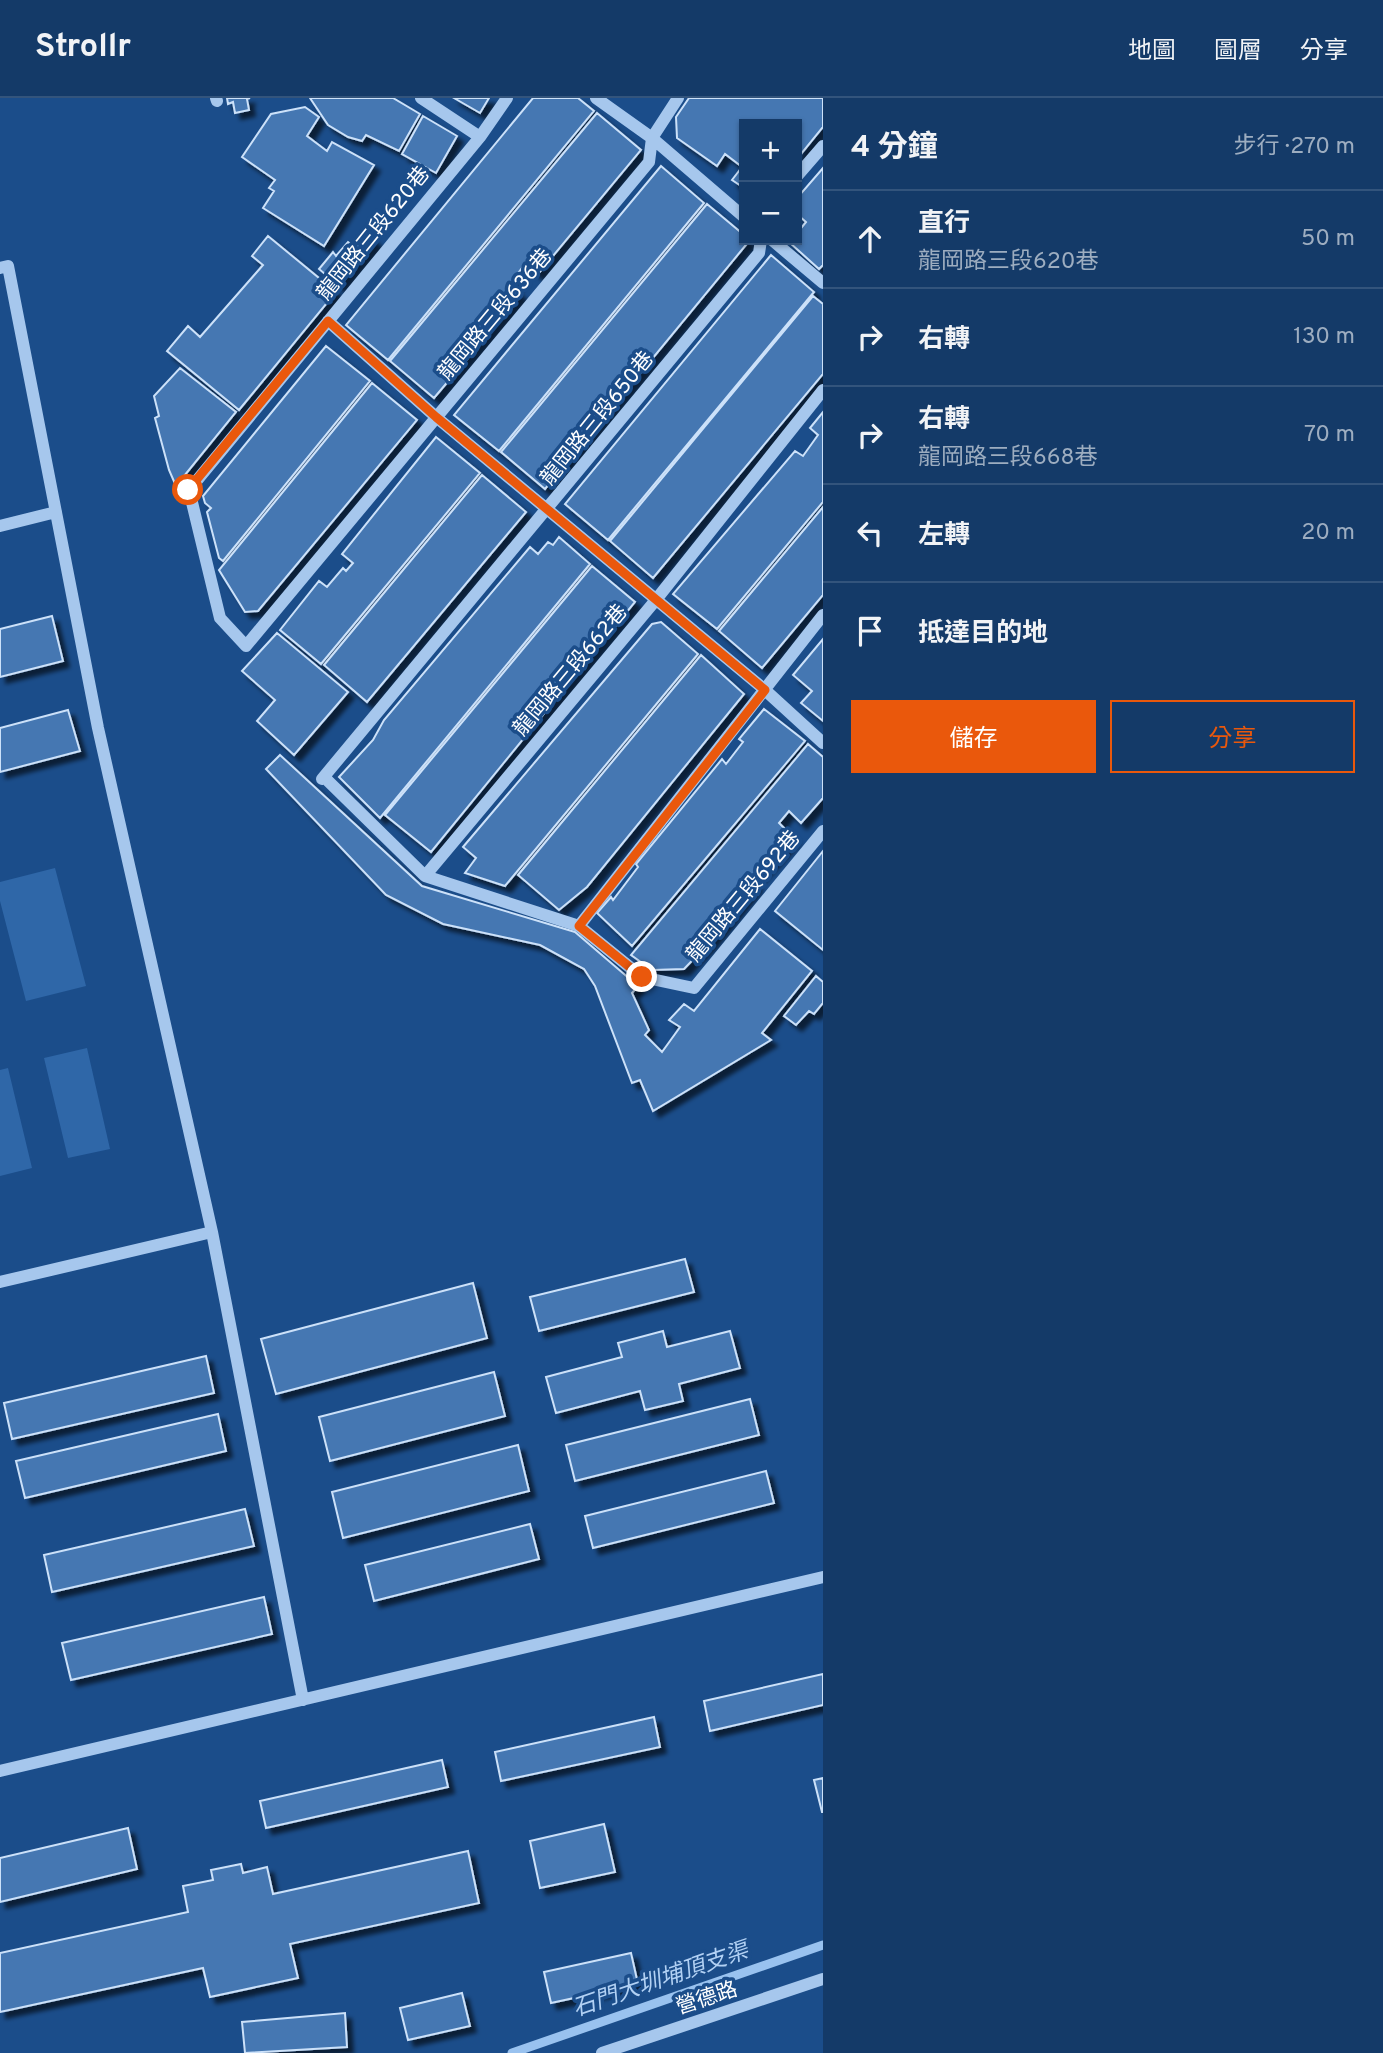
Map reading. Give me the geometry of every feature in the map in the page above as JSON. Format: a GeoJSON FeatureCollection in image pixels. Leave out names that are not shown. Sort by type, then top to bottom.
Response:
{"type":"FeatureCollection","features":[{"type":"Feature","properties":{"kind":"street"},"geometry":{"type":"LineString","coordinates":[[421,98],[480,137]]}},
{"type":"Feature","properties":{"kind":"street","name":"龍岡路三段620巷"},"geometry":{"type":"LineString","coordinates":[[246,646],[220,618],[188,490],[480,137],[507,98]]}},
{"type":"Feature","properties":{"kind":"street"},"geometry":{"type":"LineString","coordinates":[[596,98],[652,138],[739,212]]}},
{"type":"Feature","properties":{"kind":"street","name":"龍岡路三段636巷"},"geometry":{"type":"LineString","coordinates":[[246,646],[649,162],[652,138],[678,98]]}},
{"type":"Feature","properties":{"kind":"street"},"geometry":{"type":"LineString","coordinates":[[802,170],[823,146]]}},
{"type":"Feature","properties":{"kind":"street","name":"龍岡路三段650巷"},"geometry":{"type":"LineString","coordinates":[[425,876],[323,778],[548,511],[759,253],[760,245]]}},
{"type":"Feature","properties":{"kind":"street"},"geometry":{"type":"LineString","coordinates":[[778,245],[823,283]]}},
{"type":"Feature","properties":{"kind":"street"},"geometry":{"type":"LineString","coordinates":[[0,268],[8,266],[98,728],[212,1232],[303,1700]]}},
{"type":"Feature","properties":{"kind":"street"},"geometry":{"type":"LineString","coordinates":[[328,321],[436,417],[765,690],[823,743]]}},
{"type":"Feature","properties":{"kind":"street","name":"龍岡路三段662巷"},"geometry":{"type":"LineString","coordinates":[[425,876],[655,601],[823,390]]}},
{"type":"Feature","properties":{"kind":"street"},"geometry":{"type":"LineString","coordinates":[[0,526],[56,512]]}},
{"type":"Feature","properties":{"kind":"street"},"geometry":{"type":"LineString","coordinates":[[425,876],[579,926],[823,615]]}},
{"type":"Feature","properties":{"kind":"street","name":"龍岡路三段692巷"},"geometry":{"type":"LineString","coordinates":[[579,926],[642,977],[694,988],[823,831]]}},
{"type":"Feature","properties":{"kind":"street"},"geometry":{"type":"LineString","coordinates":[[0,1282],[212,1232]]}},
{"type":"Feature","properties":{"kind":"street"},"geometry":{"type":"LineString","coordinates":[[0,1771],[823,1577]]}},
{"type":"Feature","properties":{"kind":"street","name":"營德路"},"geometry":{"type":"LineString","coordinates":[[602,2053],[823,1979]]}},
{"type":"Feature","properties":{"kind":"shaded area"},"geometry":{"type":"Polygon","coordinates":[[[55,868],[86,986],[26,1001],[0,901],[0,882],[55,868]]]}},
{"type":"Feature","properties":{"kind":"shaded area"},"geometry":{"type":"Polygon","coordinates":[[[87,1048],[110,1149],[68,1158],[44,1058],[87,1048]]]}},
{"type":"Feature","properties":{"kind":"shaded area"},"geometry":{"type":"Polygon","coordinates":[[[8,1068],[32,1168],[0,1176],[0,1070],[8,1068]]]}},
{"type":"Feature","properties":{"kind":"building"},"geometry":{"type":"Polygon","coordinates":[[[227,98],[250,98],[247,99],[249,110],[235,113],[233,102],[228,104],[227,98]]]}},
{"type":"Feature","properties":{"kind":"building"},"geometry":{"type":"Polygon","coordinates":[[[310,98],[393,98],[420,114],[399,151],[366,135],[362,141],[348,137],[328,125],[310,98]]]}},
{"type":"Feature","properties":{"kind":"building"},"geometry":{"type":"Polygon","coordinates":[[[454,98],[489,98],[480,113],[454,98]]]}},
{"type":"Feature","properties":{"kind":"building"},"geometry":{"type":"Polygon","coordinates":[[[533,98],[578,98],[594,111],[388,360],[346,325],[533,98]]]}},
{"type":"Feature","properties":{"kind":"building"},"geometry":{"type":"Polygon","coordinates":[[[689,98],[823,98],[823,127],[802,153],[802,119],[739,119],[739,165],[725,154],[717,166],[677,138],[676,117],[689,98]]]}},
{"type":"Feature","properties":{"kind":"building"},"geometry":{"type":"Polygon","coordinates":[[[305,107],[319,117],[307,136],[327,151],[332,142],[374,165],[324,246],[263,208],[274,191],[269,188],[275,180],[242,157],[271,114],[305,107]]]}},
{"type":"Feature","properties":{"kind":"building"},"geometry":{"type":"Polygon","coordinates":[[[597,113],[641,150],[538,274],[525,264],[519,272],[522,276],[513,288],[521,295],[434,398],[390,361],[597,113]]]}},
{"type":"Feature","properties":{"kind":"building"},"geometry":{"type":"Polygon","coordinates":[[[423,116],[457,136],[436,173],[402,154],[423,116]]]}},
{"type":"Feature","properties":{"kind":"building"},"geometry":{"type":"Polygon","coordinates":[[[661,166],[704,203],[499,451],[454,415],[661,166]]]}},
{"type":"Feature","properties":{"kind":"building"},"geometry":{"type":"Polygon","coordinates":[[[823,168],[823,265],[819,269],[792,245],[802,245],[802,227],[806,222],[802,218],[802,192],[823,168]]]}},
{"type":"Feature","properties":{"kind":"building"},"geometry":{"type":"Polygon","coordinates":[[[739,171],[739,185],[732,180],[739,171]]]}},
{"type":"Feature","properties":{"kind":"building"},"geometry":{"type":"Polygon","coordinates":[[[707,204],[739,231],[739,245],[746,245],[545,489],[501,452],[707,204]]]}},
{"type":"Feature","properties":{"kind":"building"},"geometry":{"type":"Polygon","coordinates":[[[363,231],[376,242],[339,286],[319,269],[333,252],[336,256],[348,242],[352,245],[363,231]]]}},
{"type":"Feature","properties":{"kind":"building"},"geometry":{"type":"Polygon","coordinates":[[[268,236],[336,292],[239,410],[167,351],[188,326],[200,337],[263,265],[252,256],[268,236]]]}},
{"type":"Feature","properties":{"kind":"building"},"geometry":{"type":"Polygon","coordinates":[[[771,255],[814,292],[608,540],[565,504],[771,255]]]}},
{"type":"Feature","properties":{"kind":"building"},"geometry":{"type":"Polygon","coordinates":[[[813,296],[823,304],[823,374],[653,578],[610,541],[813,296]]]}},
{"type":"Feature","properties":{"kind":"building"},"geometry":{"type":"Polygon","coordinates":[[[326,346],[370,381],[223,561],[219,558],[207,512],[211,508],[205,503],[203,496],[326,346]]]}},
{"type":"Feature","properties":{"kind":"building"},"geometry":{"type":"Polygon","coordinates":[[[180,368],[236,412],[176,486],[155,418],[159,416],[154,396],[180,368]]]}},
{"type":"Feature","properties":{"kind":"building"},"geometry":{"type":"Polygon","coordinates":[[[372,383],[417,420],[258,611],[245,612],[219,570],[372,383]]]}},
{"type":"Feature","properties":{"kind":"building"},"geometry":{"type":"Polygon","coordinates":[[[823,412],[823,502],[717,629],[673,594],[795,451],[803,456],[818,435],[810,428],[823,412]]]}},
{"type":"Feature","properties":{"kind":"building"},"geometry":{"type":"Polygon","coordinates":[[[436,437],[480,473],[321,664],[280,630],[319,581],[327,587],[343,568],[346,571],[353,563],[342,554],[436,437]]]}},
{"type":"Feature","properties":{"kind":"building"},"geometry":{"type":"Polygon","coordinates":[[[482,475],[526,512],[367,702],[324,665],[482,475]]]}},
{"type":"Feature","properties":{"kind":"building"},"geometry":{"type":"Polygon","coordinates":[[[823,507],[823,595],[762,668],[719,631],[823,507]]]}},
{"type":"Feature","properties":{"kind":"building"},"geometry":{"type":"Polygon","coordinates":[[[559,537],[590,564],[380,818],[339,777],[373,740],[384,720],[530,547],[538,554],[548,542],[553,545],[559,537]]]}},
{"type":"Feature","properties":{"kind":"building"},"geometry":{"type":"Polygon","coordinates":[[[592,566],[635,602],[431,852],[385,815],[592,566]]]}},
{"type":"Feature","properties":{"kind":"building"},"geometry":{"type":"Polygon","coordinates":[[[52,616],[63,661],[0,677],[0,629],[52,616]]]}},
{"type":"Feature","properties":{"kind":"building"},"geometry":{"type":"Polygon","coordinates":[[[661,622],[698,654],[505,886],[465,873],[476,858],[463,847],[652,624],[661,622]]]}},
{"type":"Feature","properties":{"kind":"building"},"geometry":{"type":"Polygon","coordinates":[[[277,633],[348,692],[294,755],[257,721],[275,700],[242,671],[277,633]]]}},
{"type":"Feature","properties":{"kind":"building"},"geometry":{"type":"Polygon","coordinates":[[[823,639],[823,721],[801,703],[812,691],[793,675],[823,639]]]}},
{"type":"Feature","properties":{"kind":"building"},"geometry":{"type":"Polygon","coordinates":[[[701,655],[744,694],[587,887],[559,910],[518,875],[701,655]]]}},
{"type":"Feature","properties":{"kind":"building"},"geometry":{"type":"Polygon","coordinates":[[[764,709],[805,741],[632,946],[597,913],[611,897],[613,900],[638,867],[636,864],[722,759],[726,764],[743,742],[739,739],[764,709]]]}},
{"type":"Feature","properties":{"kind":"building"},"geometry":{"type":"Polygon","coordinates":[[[68,710],[80,751],[0,772],[0,728],[68,710]]]}},
{"type":"Feature","properties":{"kind":"building"},"geometry":{"type":"Polygon","coordinates":[[[808,744],[823,757],[823,798],[801,823],[789,811],[779,823],[794,838],[753,882],[756,885],[709,943],[684,969],[652,970],[631,955],[808,744]]]}},
{"type":"Feature","properties":{"kind":"building"},"geometry":{"type":"Polygon","coordinates":[[[280,755],[422,886],[575,932],[638,986],[632,993],[649,1030],[645,1035],[662,1052],[680,1027],[669,1020],[684,1004],[694,1011],[760,929],[812,971],[762,1033],[771,1040],[653,1111],[640,1080],[632,1083],[595,986],[584,969],[540,945],[443,924],[386,895],[266,769],[280,755]]]}},
{"type":"Feature","properties":{"kind":"building"},"geometry":{"type":"Polygon","coordinates":[[[823,851],[823,950],[775,911],[823,851]]]}},
{"type":"Feature","properties":{"kind":"building"},"geometry":{"type":"Polygon","coordinates":[[[816,976],[823,982],[823,1003],[814,1014],[809,1011],[796,1025],[784,1016],[816,976]]]}},
{"type":"Feature","properties":{"kind":"building"},"geometry":{"type":"Polygon","coordinates":[[[685,1259],[694,1292],[539,1331],[530,1297],[685,1259]]]}},
{"type":"Feature","properties":{"kind":"building"},"geometry":{"type":"Polygon","coordinates":[[[473,1283],[487,1338],[276,1394],[261,1339],[473,1283]]]}},
{"type":"Feature","properties":{"kind":"building"},"geometry":{"type":"Polygon","coordinates":[[[663,1331],[667,1347],[730,1331],[740,1368],[679,1384],[683,1401],[645,1410],[640,1391],[556,1413],[546,1377],[622,1357],[618,1343],[663,1331]]]}},
{"type":"Feature","properties":{"kind":"building"},"geometry":{"type":"Polygon","coordinates":[[[206,1356],[214,1393],[12,1439],[4,1403],[206,1356]]]}},
{"type":"Feature","properties":{"kind":"building"},"geometry":{"type":"Polygon","coordinates":[[[494,1372],[505,1416],[330,1461],[319,1417],[494,1372]]]}},
{"type":"Feature","properties":{"kind":"building"},"geometry":{"type":"Polygon","coordinates":[[[750,1399],[759,1435],[575,1481],[566,1445],[750,1399]]]}},
{"type":"Feature","properties":{"kind":"building"},"geometry":{"type":"Polygon","coordinates":[[[218,1414],[226,1451],[25,1498],[16,1461],[218,1414]]]}},
{"type":"Feature","properties":{"kind":"building"},"geometry":{"type":"Polygon","coordinates":[[[518,1445],[529,1491],[343,1538],[332,1492],[518,1445]]]}},
{"type":"Feature","properties":{"kind":"building"},"geometry":{"type":"Polygon","coordinates":[[[766,1471],[774,1503],[593,1548],[585,1516],[766,1471]]]}},
{"type":"Feature","properties":{"kind":"building"},"geometry":{"type":"Polygon","coordinates":[[[245,1509],[254,1546],[52,1592],[44,1555],[245,1509]]]}},
{"type":"Feature","properties":{"kind":"building"},"geometry":{"type":"Polygon","coordinates":[[[530,1524],[539,1559],[374,1601],[365,1565],[530,1524]]]}},
{"type":"Feature","properties":{"kind":"building"},"geometry":{"type":"Polygon","coordinates":[[[264,1597],[272,1634],[71,1680],[62,1643],[264,1597]]]}},
{"type":"Feature","properties":{"kind":"building"},"geometry":{"type":"Polygon","coordinates":[[[823,1674],[823,1705],[710,1731],[704,1701],[823,1674]]]}},
{"type":"Feature","properties":{"kind":"building"},"geometry":{"type":"Polygon","coordinates":[[[654,1717],[660,1747],[501,1781],[495,1752],[654,1717]]]}},
{"type":"Feature","properties":{"kind":"building"},"geometry":{"type":"Polygon","coordinates":[[[442,1760],[448,1787],[266,1828],[260,1801],[442,1760]]]}},
{"type":"Feature","properties":{"kind":"building"},"geometry":{"type":"Polygon","coordinates":[[[823,1778],[823,1812],[822,1812],[814,1780],[823,1778]]]}},
{"type":"Feature","properties":{"kind":"building"},"geometry":{"type":"Polygon","coordinates":[[[604,1824],[615,1872],[540,1888],[530,1841],[604,1824]]]}},
{"type":"Feature","properties":{"kind":"building"},"geometry":{"type":"Polygon","coordinates":[[[128,1828],[137,1869],[0,1902],[0,1858],[128,1828]]]}},
{"type":"Feature","properties":{"kind":"building"},"geometry":{"type":"Polygon","coordinates":[[[468,1851],[479,1903],[290,1944],[298,1978],[210,1997],[203,1968],[0,2012],[0,1953],[188,1912],[183,1886],[213,1880],[211,1870],[241,1864],[243,1873],[267,1867],[273,1894],[468,1851]]]}},
{"type":"Feature","properties":{"kind":"building"},"geometry":{"type":"Polygon","coordinates":[[[631,1953],[638,1984],[551,2003],[544,1972],[631,1953]]]}},
{"type":"Feature","properties":{"kind":"building"},"geometry":{"type":"Polygon","coordinates":[[[462,1993],[470,2026],[408,2040],[400,2008],[462,1993]]]}},
{"type":"Feature","properties":{"kind":"building"},"geometry":{"type":"Polygon","coordinates":[[[345,2013],[347,2047],[245,2053],[242,2022],[345,2013]]]}},
{"type":"Feature","properties":{"kind":"waterway","name":"石門大圳埔頂支渠"},"geometry":{"type":"LineString","coordinates":[[512,2053],[823,1945]]}},
{"type":"Feature","properties":{"kind":"route"},"geometry":{"type":"LineString","coordinates":[[188,490],[328,321],[436,417],[765,690],[579,926],[642,977]]}}]}
